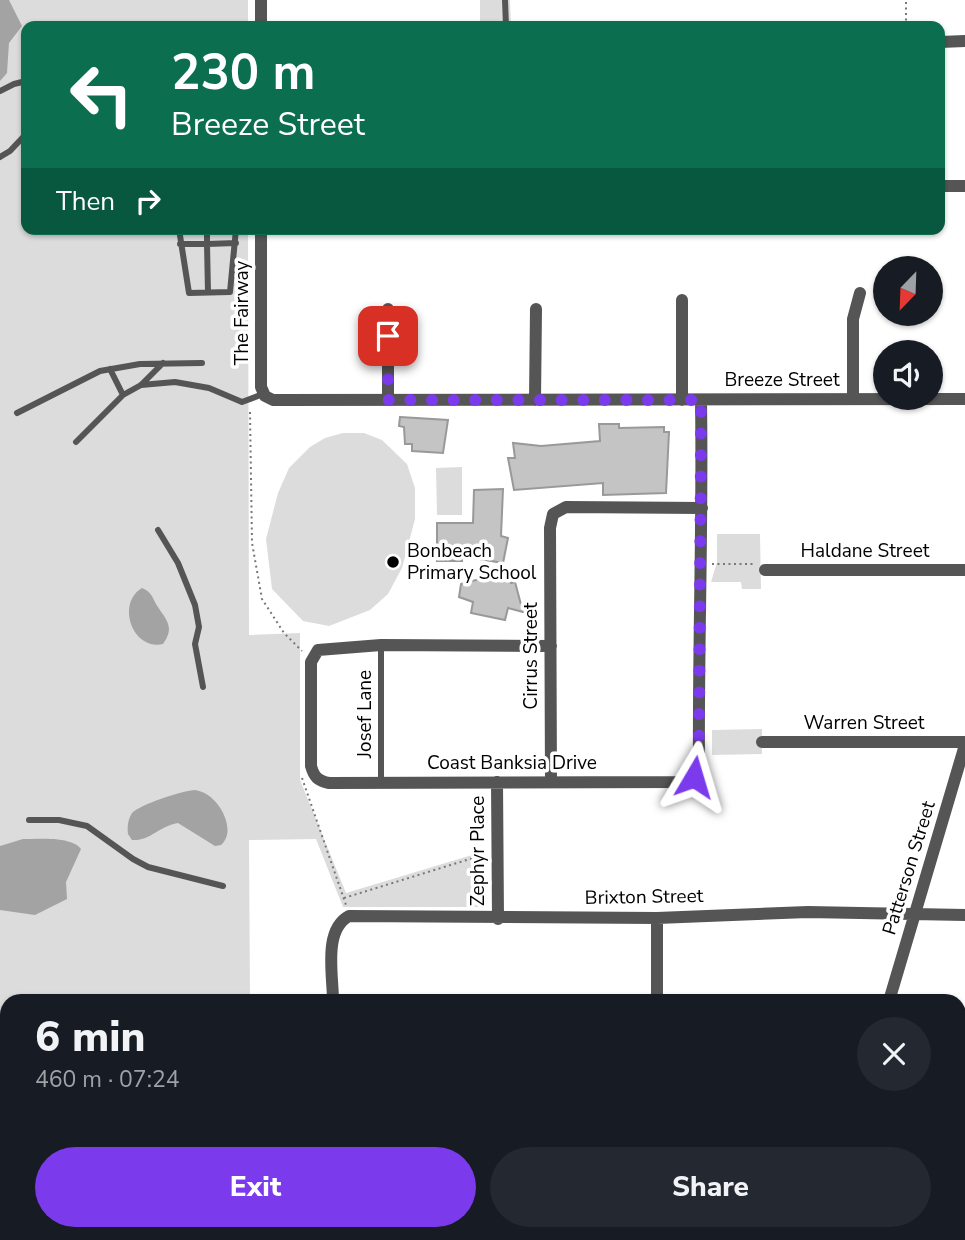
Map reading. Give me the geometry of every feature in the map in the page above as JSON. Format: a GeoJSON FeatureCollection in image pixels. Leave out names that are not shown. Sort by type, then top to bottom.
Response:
{"type":"FeatureCollection","features":[{"type":"Feature","properties":{"kind":"street"},"geometry":{"type":"LineString","coordinates":[[261,0],[261,21]]}},
{"type":"Feature","properties":{"kind":"street"},"geometry":{"type":"LineString","coordinates":[[945,42],[965,41]]}},
{"type":"Feature","properties":{"kind":"street"},"geometry":{"type":"LineString","coordinates":[[945,186],[965,186]]}},
{"type":"Feature","properties":{"kind":"street","name":"The Fairway"},"geometry":{"type":"LineString","coordinates":[[261,235],[264,395]]}},
{"type":"Feature","properties":{"kind":"street"},"geometry":{"type":"LineString","coordinates":[[853,399],[853,319],[860,293]]}},
{"type":"Feature","properties":{"kind":"street"},"geometry":{"type":"LineString","coordinates":[[682,300],[682,400]]}},
{"type":"Feature","properties":{"kind":"street"},"geometry":{"type":"LineString","coordinates":[[388,309],[388,400]]}},
{"type":"Feature","properties":{"kind":"street"},"geometry":{"type":"LineString","coordinates":[[535,400],[536,309]]}},
{"type":"Feature","properties":{"kind":"street","name":"Breeze Street"},"geometry":{"type":"LineString","coordinates":[[264,395],[273,400],[965,399]]}},
{"type":"Feature","properties":{"kind":"street","name":"Coast Banksia Drive"},"geometry":{"type":"LineString","coordinates":[[551,646],[381,645],[325,648],[312,657],[311,766],[314,776],[322,782],[381,783],[679,782],[687,781],[697,773],[698,585],[702,508],[701,400]]}},
{"type":"Feature","properties":{"kind":"street","name":"Cirrus Street"},"geometry":{"type":"LineString","coordinates":[[551,782],[550,528],[553,514],[566,507],[702,508]]}},
{"type":"Feature","properties":{"kind":"street","name":"Haldane Street"},"geometry":{"type":"LineString","coordinates":[[765,570],[965,570]]}},
{"type":"Feature","properties":{"kind":"street","name":"Warren Street"},"geometry":{"type":"LineString","coordinates":[[762,742],[965,744]]}},
{"type":"Feature","properties":{"kind":"street","name":"Patterson Street"},"geometry":{"type":"LineString","coordinates":[[891,994],[965,744]]}},
{"type":"Feature","properties":{"kind":"street","name":"Zephyr Place"},"geometry":{"type":"LineString","coordinates":[[497,782],[498,919]]}},
{"type":"Feature","properties":{"kind":"street","name":"Brixton Street"},"geometry":{"type":"LineString","coordinates":[[349,916],[657,918],[808,912],[965,915]]}},
{"type":"Feature","properties":{"kind":"street"},"geometry":{"type":"LineString","coordinates":[[333,994],[333,934],[340,921],[349,916]]}},
{"type":"Feature","properties":{"kind":"street"},"geometry":{"type":"LineString","coordinates":[[657,918],[657,994]]}},
{"type":"Feature","properties":{"kind":"lane"},"geometry":{"type":"LineString","coordinates":[[505,0],[506,21]]}},
{"type":"Feature","properties":{"kind":"lane"},"geometry":{"type":"LineString","coordinates":[[0,91],[21,83]]}},
{"type":"Feature","properties":{"kind":"lane"},"geometry":{"type":"LineString","coordinates":[[0,157],[21,139]]}},
{"type":"Feature","properties":{"kind":"lane"},"geometry":{"type":"LineString","coordinates":[[179,235],[189,293],[230,292],[236,235]]}},
{"type":"Feature","properties":{"kind":"lane"},"geometry":{"type":"LineString","coordinates":[[207,235],[208,292]]}},
{"type":"Feature","properties":{"kind":"lane"},"geometry":{"type":"LineString","coordinates":[[180,244],[236,243]]}},
{"type":"Feature","properties":{"kind":"lane"},"geometry":{"type":"LineString","coordinates":[[17,413],[85,376],[110,369],[163,363],[202,363]]}},
{"type":"Feature","properties":{"kind":"lane"},"geometry":{"type":"LineString","coordinates":[[76,442],[123,395],[141,385],[163,363]]}},
{"type":"Feature","properties":{"kind":"lane"},"geometry":{"type":"LineString","coordinates":[[110,369],[123,395]]}},
{"type":"Feature","properties":{"kind":"lane"},"geometry":{"type":"LineString","coordinates":[[141,385],[175,382],[209,388],[242,402],[264,395]]}},
{"type":"Feature","properties":{"kind":"lane"},"geometry":{"type":"LineString","coordinates":[[158,530],[178,563],[198,615],[195,644],[203,687]]}},
{"type":"Feature","properties":{"kind":"lane","name":"Josef Lane"},"geometry":{"type":"LineString","coordinates":[[381,645],[381,783]]}},
{"type":"Feature","properties":{"kind":"lane"},"geometry":{"type":"LineString","coordinates":[[29,820],[59,820],[87,826],[148,867],[223,886]]}},
{"type":"Feature","properties":{"kind":"path"},"geometry":{"type":"LineString","coordinates":[[906,0],[906,21]]}},
{"type":"Feature","properties":{"kind":"path"},"geometry":{"type":"LineString","coordinates":[[250,412],[252,543],[262,599],[284,633],[303,652]]}},
{"type":"Feature","properties":{"kind":"path"},"geometry":{"type":"LineString","coordinates":[[701,562],[757,564],[765,570]]}},
{"type":"Feature","properties":{"kind":"path"},"geometry":{"type":"LineString","coordinates":[[302,767],[302,780],[349,916]]}},
{"type":"Feature","properties":{"kind":"path"},"geometry":{"type":"LineString","coordinates":[[343,898],[485,855],[498,847]]}},
{"type":"Feature","properties":{"kind":"shaded area"},"geometry":{"type":"Polygon","coordinates":[[[0,0],[248,0],[248,21],[21,21],[21,235],[248,235],[249,635],[300,633],[300,780],[346,893],[482,852],[483,902],[479,907],[343,907],[316,839],[249,840],[250,994],[0,994],[0,0]]]}},
{"type":"Feature","properties":{"kind":"shaded area"},"geometry":{"type":"Polygon","coordinates":[[[0,0],[9,0],[21,27],[9,43],[7,73],[0,81],[0,0]]]}},
{"type":"Feature","properties":{"kind":"shaded area"},"geometry":{"type":"Polygon","coordinates":[[[480,0],[510,0],[511,21],[480,21],[480,0]]]}},
{"type":"Feature","properties":{"kind":"shaded area"},"geometry":{"type":"Polygon","coordinates":[[[343,433],[364,433],[382,440],[407,464],[415,488],[415,519],[402,568],[388,594],[370,610],[329,626],[303,621],[272,589],[266,539],[278,493],[289,468],[310,447],[325,438],[343,433]]]}},
{"type":"Feature","properties":{"kind":"shaded area"},"geometry":{"type":"Polygon","coordinates":[[[462,467],[462,515],[437,515],[436,468],[462,467]]]}},
{"type":"Feature","properties":{"kind":"shaded area"},"geometry":{"type":"Polygon","coordinates":[[[717,534],[760,534],[761,589],[742,589],[741,582],[711,582],[717,562],[717,534]]]}},
{"type":"Feature","properties":{"kind":"shaded area"},"geometry":{"type":"Polygon","coordinates":[[[142,588],[151,594],[168,623],[169,632],[163,644],[152,644],[143,640],[131,624],[130,604],[134,595],[142,588]]]}},
{"type":"Feature","properties":{"kind":"shaded area"},"geometry":{"type":"Polygon","coordinates":[[[762,729],[762,754],[712,755],[712,730],[762,729]]]}},
{"type":"Feature","properties":{"kind":"shaded area"},"geometry":{"type":"Polygon","coordinates":[[[195,790],[212,798],[223,813],[227,831],[226,839],[221,845],[215,846],[178,823],[139,840],[132,840],[128,829],[132,813],[162,798],[195,790]]]}},
{"type":"Feature","properties":{"kind":"shaded area"},"geometry":{"type":"Polygon","coordinates":[[[23,839],[63,840],[81,849],[66,882],[67,899],[35,915],[0,910],[0,846],[23,839]]]}},
{"type":"Feature","properties":{"kind":"building"},"geometry":{"type":"Polygon","coordinates":[[[400,417],[448,420],[443,453],[412,451],[412,444],[405,444],[404,427],[399,426],[400,417]]]}},
{"type":"Feature","properties":{"kind":"building"},"geometry":{"type":"Polygon","coordinates":[[[599,424],[619,424],[619,428],[664,427],[664,432],[669,432],[666,493],[603,495],[603,483],[514,490],[508,458],[515,458],[513,443],[541,446],[600,441],[599,424]]]}},
{"type":"Feature","properties":{"kind":"building"},"geometry":{"type":"Polygon","coordinates":[[[503,489],[501,536],[508,538],[503,563],[462,556],[462,561],[437,561],[437,523],[473,523],[474,490],[503,489]]]}},
{"type":"Feature","properties":{"kind":"building"},"geometry":{"type":"Polygon","coordinates":[[[509,571],[511,583],[515,582],[523,612],[508,608],[505,620],[471,613],[473,602],[459,597],[461,584],[509,571]]]}},
{"type":"Feature","properties":{"kind":"place","name":"Bonbeach Primary School"},"geometry":{"type":"Point","coordinates":[393,562]}},
{"type":"Feature","properties":{"kind":"route"},"geometry":{"type":"LineString","coordinates":[[388,336],[388,400],[701,400],[699,770],[694,777]]}}]}
